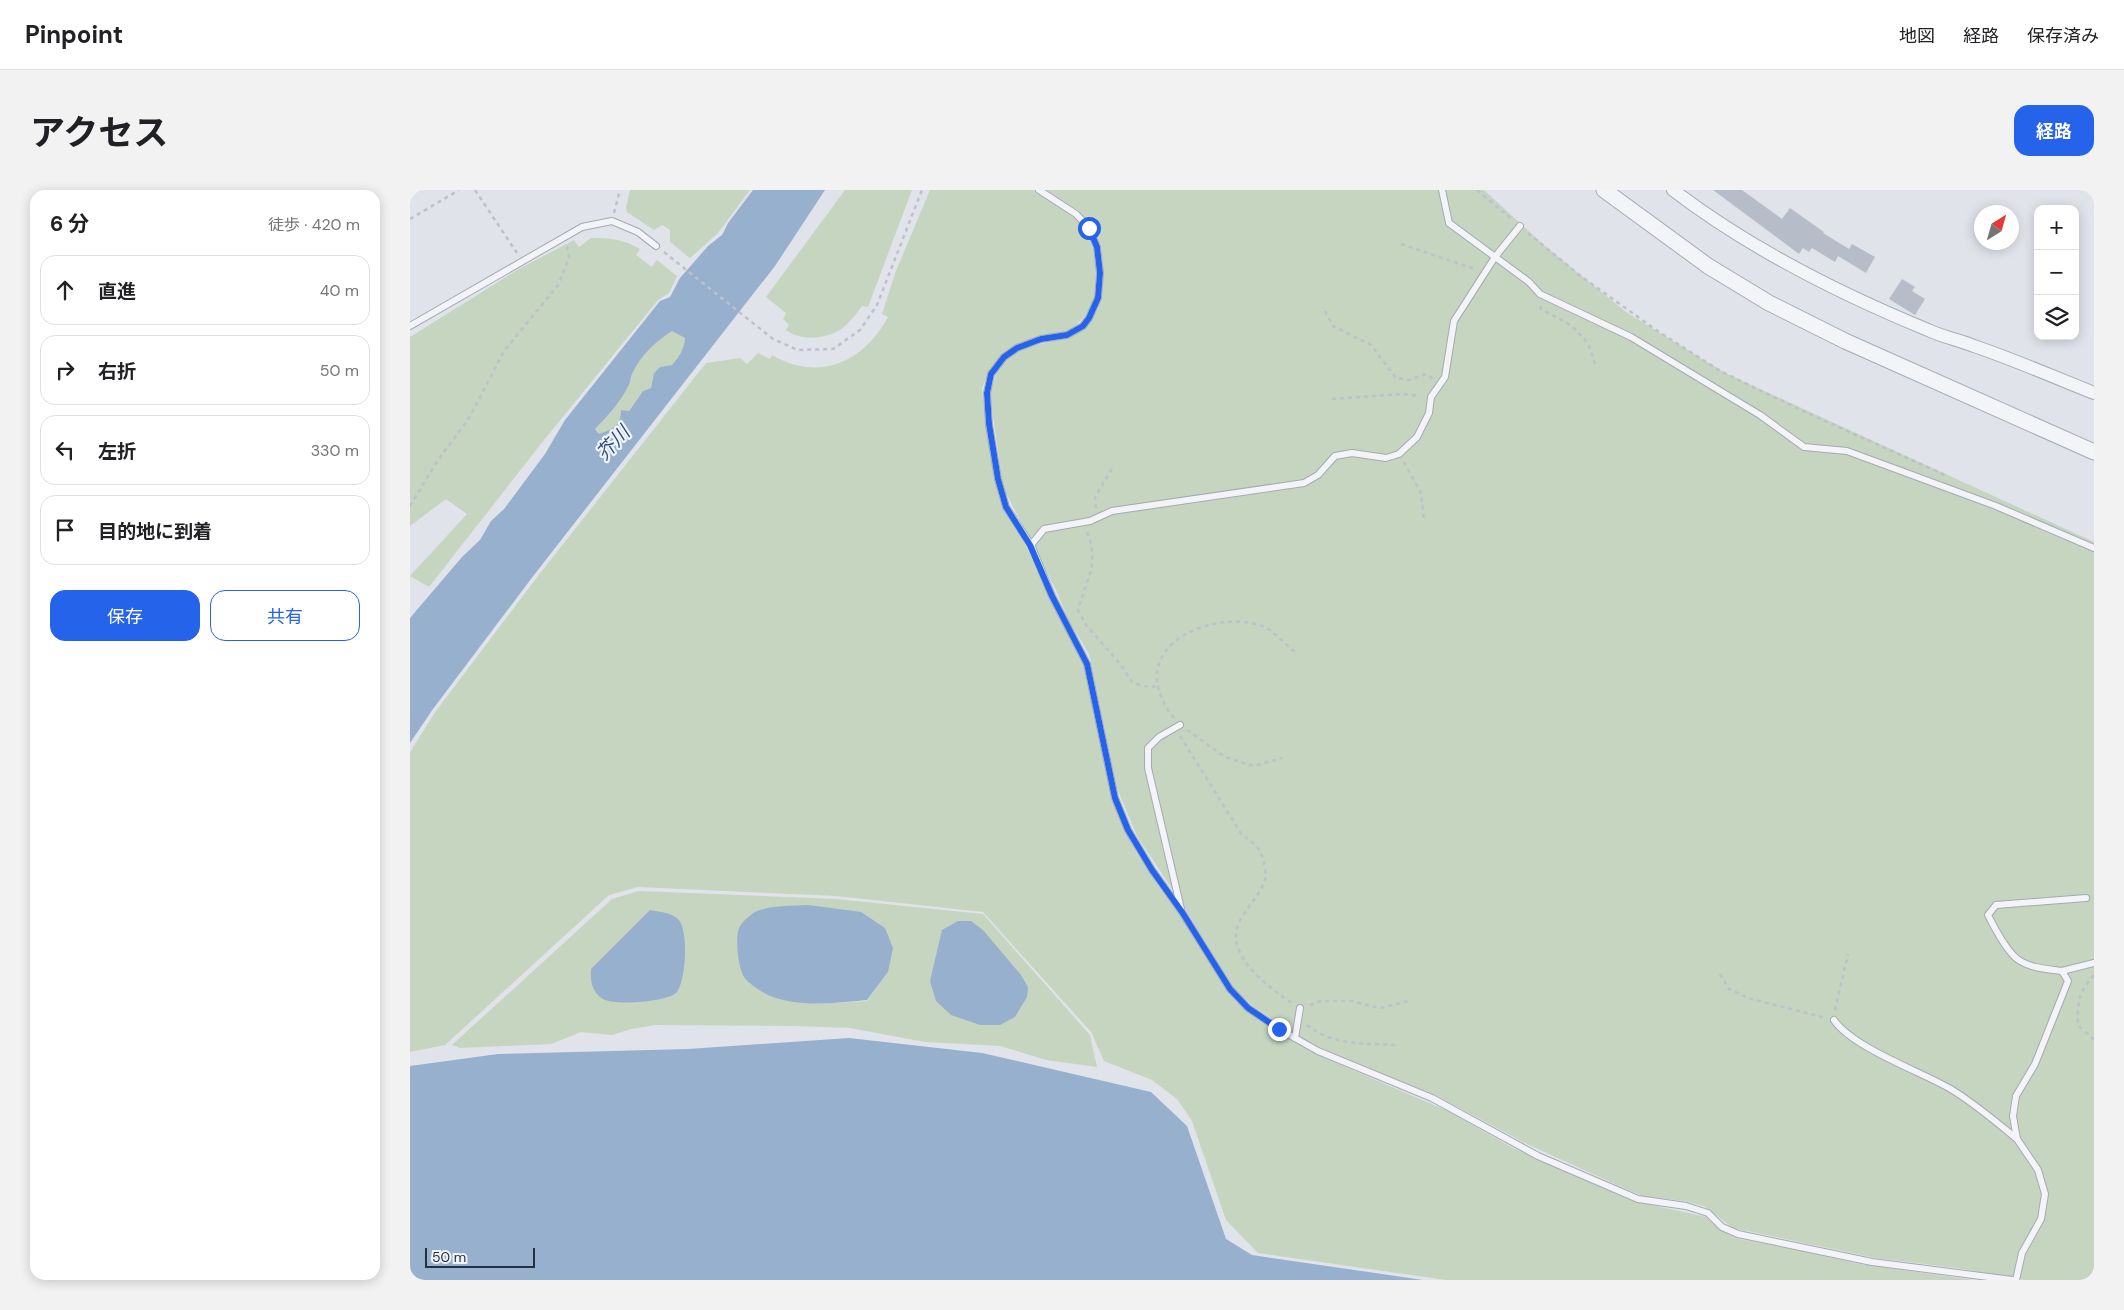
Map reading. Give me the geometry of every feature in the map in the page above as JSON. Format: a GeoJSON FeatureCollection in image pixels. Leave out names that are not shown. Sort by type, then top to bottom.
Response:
{"type":"FeatureCollection","features":[{"type":"Feature","properties":{"kind":"street"},"geometry":{"type":"LineString","coordinates":[[1604,190],[1708,266],[1769,303],[1845,341],[2094,452]]}},
{"type":"Feature","properties":{"kind":"street"},"geometry":{"type":"LineString","coordinates":[[1673,190],[1732,231],[1781,261],[1843,292],[1930,331],[1974,345],[2094,393]]}},
{"type":"Feature","properties":{"kind":"lane"},"geometry":{"type":"LineString","coordinates":[[1039,190],[1076,214],[1089,228],[1097,247],[1100,273],[1098,298],[1089,318],[1083,326],[1067,335],[1041,339],[1017,348],[1004,357],[991,374],[987,393],[989,424],[998,479],[1006,507],[1030,545],[1052,596],[1087,664],[1115,798],[1128,830],[1230,989],[1248,1008],[1318,1051],[1432,1098],[1538,1156],[1638,1199],[1686,1206],[1708,1212],[1722,1227],[1738,1234],[1872,1262],[2014,1280],[2022,1253],[2041,1219],[2045,1194],[2038,1170],[2017,1139],[1950,1089],[1855,1040],[1839,1028],[1834,1020]]}},
{"type":"Feature","properties":{"kind":"lane"},"geometry":{"type":"LineString","coordinates":[[1442,190],[1449,223],[1496,257],[1540,294],[1631,337],[1760,416],[1804,447],[1846,451],[1996,506],[2093,548],[2094,556]]}},
{"type":"Feature","properties":{"kind":"lane"},"geometry":{"type":"LineString","coordinates":[[410,326],[582,227],[612,222],[638,232],[656,246]]}},
{"type":"Feature","properties":{"kind":"lane"},"geometry":{"type":"LineString","coordinates":[[1030,545],[1044,529],[1090,521],[1112,511],[1304,483],[1318,475],[1335,456],[1352,453],[1386,458],[1400,454],[1417,436],[1430,413],[1431,396],[1445,377],[1454,321],[1496,257],[1520,226]]}},
{"type":"Feature","properties":{"kind":"lane"},"geometry":{"type":"LineString","coordinates":[[1178,727],[1159,737],[1148,748],[1148,768],[1182,912]]}},
{"type":"Feature","properties":{"kind":"lane"},"geometry":{"type":"LineString","coordinates":[[2086,898],[1996,905],[1988,915],[1994,928],[2016,958],[2032,966],[2062,971],[2094,963]]}},
{"type":"Feature","properties":{"kind":"lane"},"geometry":{"type":"LineString","coordinates":[[2017,1139],[2013,1116],[2016,1096],[2035,1064],[2068,981],[2062,971]]}},
{"type":"Feature","properties":{"kind":"lane"},"geometry":{"type":"LineString","coordinates":[[1294,1038],[1300,1008]]}},
{"type":"Feature","properties":{"kind":"path"},"geometry":{"type":"LineString","coordinates":[[410,219],[459,190]]}},
{"type":"Feature","properties":{"kind":"path"},"geometry":{"type":"LineString","coordinates":[[475,190],[522,260]]}},
{"type":"Feature","properties":{"kind":"path"},"geometry":{"type":"LineString","coordinates":[[612,222],[620,190]]}},
{"type":"Feature","properties":{"kind":"path"},"geometry":{"type":"LineString","coordinates":[[656,246],[773,339],[798,350],[833,349],[860,330],[877,305],[922,190]]}},
{"type":"Feature","properties":{"kind":"path"},"geometry":{"type":"LineString","coordinates":[[1477,190],[1582,277],[1659,332],[1722,372],[1803,411],[1954,478]]}},
{"type":"Feature","properties":{"kind":"path"},"geometry":{"type":"LineString","coordinates":[[410,506],[438,460],[469,418],[504,351],[559,284],[569,257],[565,236]]}},
{"type":"Feature","properties":{"kind":"path"},"geometry":{"type":"LineString","coordinates":[[1401,244],[1475,268],[1482,280]]}},
{"type":"Feature","properties":{"kind":"path"},"geometry":{"type":"LineString","coordinates":[[1535,289],[1534,295],[1541,309],[1572,326],[1588,343],[1596,367]]}},
{"type":"Feature","properties":{"kind":"path"},"geometry":{"type":"LineString","coordinates":[[1324,311],[1333,326],[1371,345],[1396,378],[1409,380],[1426,374],[1440,384]]}},
{"type":"Feature","properties":{"kind":"path"},"geometry":{"type":"LineString","coordinates":[[1332,399],[1402,394],[1431,396]]}},
{"type":"Feature","properties":{"kind":"path"},"geometry":{"type":"LineString","coordinates":[[1400,454],[1421,493],[1424,520]]}},
{"type":"Feature","properties":{"kind":"path"},"geometry":{"type":"LineString","coordinates":[[1090,521],[1096,506],[1095,497],[1113,467]]}},
{"type":"Feature","properties":{"kind":"path"},"geometry":{"type":"LineString","coordinates":[[1083,522],[1092,546],[1091,575],[1078,610],[1086,625],[1121,665],[1132,682],[1142,686],[1158,687]]}},
{"type":"Feature","properties":{"kind":"path"},"geometry":{"type":"LineString","coordinates":[[1295,652],[1264,627],[1238,621],[1212,624],[1180,636],[1163,653],[1156,673],[1160,696],[1178,727],[1242,835],[1253,842],[1263,856],[1266,876],[1243,916],[1236,933],[1240,950],[1253,971],[1270,988],[1300,1008],[1321,1001],[1351,1000],[1380,1008],[1409,1002]]}},
{"type":"Feature","properties":{"kind":"path"},"geometry":{"type":"LineString","coordinates":[[1178,727],[1225,757],[1254,766],[1282,758]]}},
{"type":"Feature","properties":{"kind":"path"},"geometry":{"type":"LineString","coordinates":[[1720,974],[1729,989],[1748,998],[1834,1020],[1848,954]]}},
{"type":"Feature","properties":{"kind":"path"},"geometry":{"type":"LineString","coordinates":[[2094,975],[2084,987],[2077,1004],[2078,1025],[2094,1040]]}},
{"type":"Feature","properties":{"kind":"path"},"geometry":{"type":"LineString","coordinates":[[1298,1018],[1316,1032],[1338,1042],[1396,1045]]}},
{"type":"Feature","properties":{"kind":"green space"},"geometry":{"type":"Polygon","coordinates":[[[630,190],[750,190],[718,233],[690,258],[670,242],[670,230],[662,225],[654,230],[627,212],[626,208],[630,190]]]}},
{"type":"Feature","properties":{"kind":"green space"},"geometry":{"type":"Polygon","coordinates":[[[845,190],[912,190],[868,307],[862,306],[844,327],[831,334],[815,338],[792,334],[786,330],[789,325],[783,319],[786,313],[766,297],[845,190]]]}},
{"type":"Feature","properties":{"kind":"green space"},"geometry":{"type":"Polygon","coordinates":[[[930,190],[1033,190],[1075,218],[1084,227],[1093,249],[1096,270],[1094,299],[1086,315],[1071,330],[1023,342],[1006,352],[990,368],[982,389],[985,418],[997,483],[1006,512],[1025,543],[1060,619],[1083,663],[1111,791],[1121,822],[1137,854],[1181,916],[1236,1002],[1263,1022],[1322,1057],[1448,1111],[1513,1148],[1639,1202],[1706,1217],[1719,1229],[1739,1239],[1860,1264],[1974,1280],[1446,1280],[1258,1253],[1226,1220],[1192,1121],[1177,1099],[1152,1080],[1104,1061],[1091,1032],[983,912],[836,896],[638,887],[609,895],[445,1045],[410,1052],[410,752],[436,711],[538,576],[706,363],[740,358],[747,364],[758,353],[770,359],[772,355],[789,363],[806,367],[823,367],[853,356],[866,346],[878,333],[888,317],[882,314],[896,271],[930,190]]]}},
{"type":"Feature","properties":{"kind":"green space"},"geometry":{"type":"Polygon","coordinates":[[[1046,190],[1484,190],[1545,246],[1626,312],[1725,373],[2094,542],[2094,1280],[2025,1280],[1957,1268],[1876,1258],[1733,1228],[1704,1206],[1684,1201],[1643,1196],[1626,1189],[1529,1145],[1433,1094],[1309,1043],[1254,1007],[1235,990],[1186,910],[1137,836],[1117,788],[1089,654],[1069,621],[1056,590],[1003,487],[990,394],[998,369],[1006,359],[1023,349],[1067,337],[1081,331],[1090,322],[1098,309],[1101,295],[1103,272],[1101,247],[1093,228],[1079,211],[1046,190]]]}},
{"type":"Feature","properties":{"kind":"green space"},"geometry":{"type":"Polygon","coordinates":[[[591,238],[604,238],[628,243],[640,249],[636,255],[652,267],[657,260],[677,276],[669,293],[658,300],[540,445],[429,587],[410,576],[467,514],[446,499],[410,526],[410,337],[519,269],[574,240],[579,247],[591,238]]]}},
{"type":"Feature","properties":{"kind":"green space"},"geometry":{"type":"Polygon","coordinates":[[[672,330],[685,338],[677,359],[672,365],[660,367],[654,373],[651,388],[643,391],[617,427],[599,434],[595,429],[622,397],[639,361],[654,344],[672,330]]]}},
{"type":"Feature","properties":{"kind":"green space"},"geometry":{"type":"Polygon","coordinates":[[[639,891],[836,899],[983,914],[1090,1035],[1097,1067],[1046,1060],[1000,1046],[925,1042],[850,1028],[792,1026],[655,1025],[631,1029],[612,1035],[581,1032],[551,1044],[460,1048],[452,1045],[612,899],[639,891]],[[888,972],[749,983],[778,997],[792,1000],[820,1003],[867,1001],[888,972]]]}},
{"type":"Feature","properties":{"kind":"water","name":"芥川"},"geometry":{"type":"Polygon","coordinates":[[[753,190],[825,190],[775,266],[534,575],[433,709],[410,743],[410,618],[462,557],[480,540],[491,521],[504,509],[545,454],[565,420],[660,301],[670,297],[680,278],[708,246],[722,235],[728,223],[753,190]],[[672,331],[654,344],[644,355],[635,367],[629,385],[622,397],[595,429],[599,434],[615,426],[621,416],[621,410],[629,411],[643,391],[651,388],[654,373],[660,367],[672,365],[681,353],[685,338],[672,331]]]}},
{"type":"Feature","properties":{"kind":"water"},"geometry":{"type":"Polygon","coordinates":[[[808,905],[861,912],[885,928],[893,948],[888,972],[867,1000],[817,1004],[792,1002],[768,995],[744,977],[740,967],[737,945],[739,928],[744,921],[755,912],[767,908],[808,905]]]}},
{"type":"Feature","properties":{"kind":"water"},"geometry":{"type":"Polygon","coordinates":[[[650,910],[672,915],[678,919],[684,933],[684,967],[677,992],[664,998],[641,1002],[618,1002],[603,999],[592,986],[591,969],[650,910]]]}},
{"type":"Feature","properties":{"kind":"water"},"geometry":{"type":"Polygon","coordinates":[[[958,921],[971,921],[983,930],[1021,975],[1028,987],[1027,997],[1015,1017],[1000,1025],[980,1025],[951,1015],[936,1001],[930,981],[942,930],[958,921]]]}},
{"type":"Feature","properties":{"kind":"water"},"geometry":{"type":"Polygon","coordinates":[[[849,1038],[982,1053],[1151,1092],[1187,1126],[1226,1239],[1252,1255],[1423,1280],[410,1280],[410,1066],[498,1054],[688,1049],[849,1038]]]}},
{"type":"Feature","properties":{"kind":"building"},"geometry":{"type":"Polygon","coordinates":[[[1713,190],[1742,190],[1782,219],[1790,208],[1823,233],[1849,249],[1852,244],[1875,257],[1866,273],[1838,256],[1835,262],[1812,248],[1809,252],[1803,248],[1799,254],[1713,190]]]}},
{"type":"Feature","properties":{"kind":"building"},"geometry":{"type":"Polygon","coordinates":[[[1902,279],[1915,287],[1912,291],[1925,299],[1915,315],[1889,299],[1902,279]]]}},
{"type":"Feature","properties":{"kind":"route"},"geometry":{"type":"LineString","coordinates":[[1089,228],[1097,247],[1100,273],[1098,298],[1089,318],[1083,326],[1067,335],[1041,339],[1017,348],[1004,357],[991,374],[987,393],[989,424],[998,479],[1006,507],[1030,545],[1052,596],[1087,664],[1115,798],[1128,830],[1230,989],[1248,1008],[1279,1029]]}}]}
